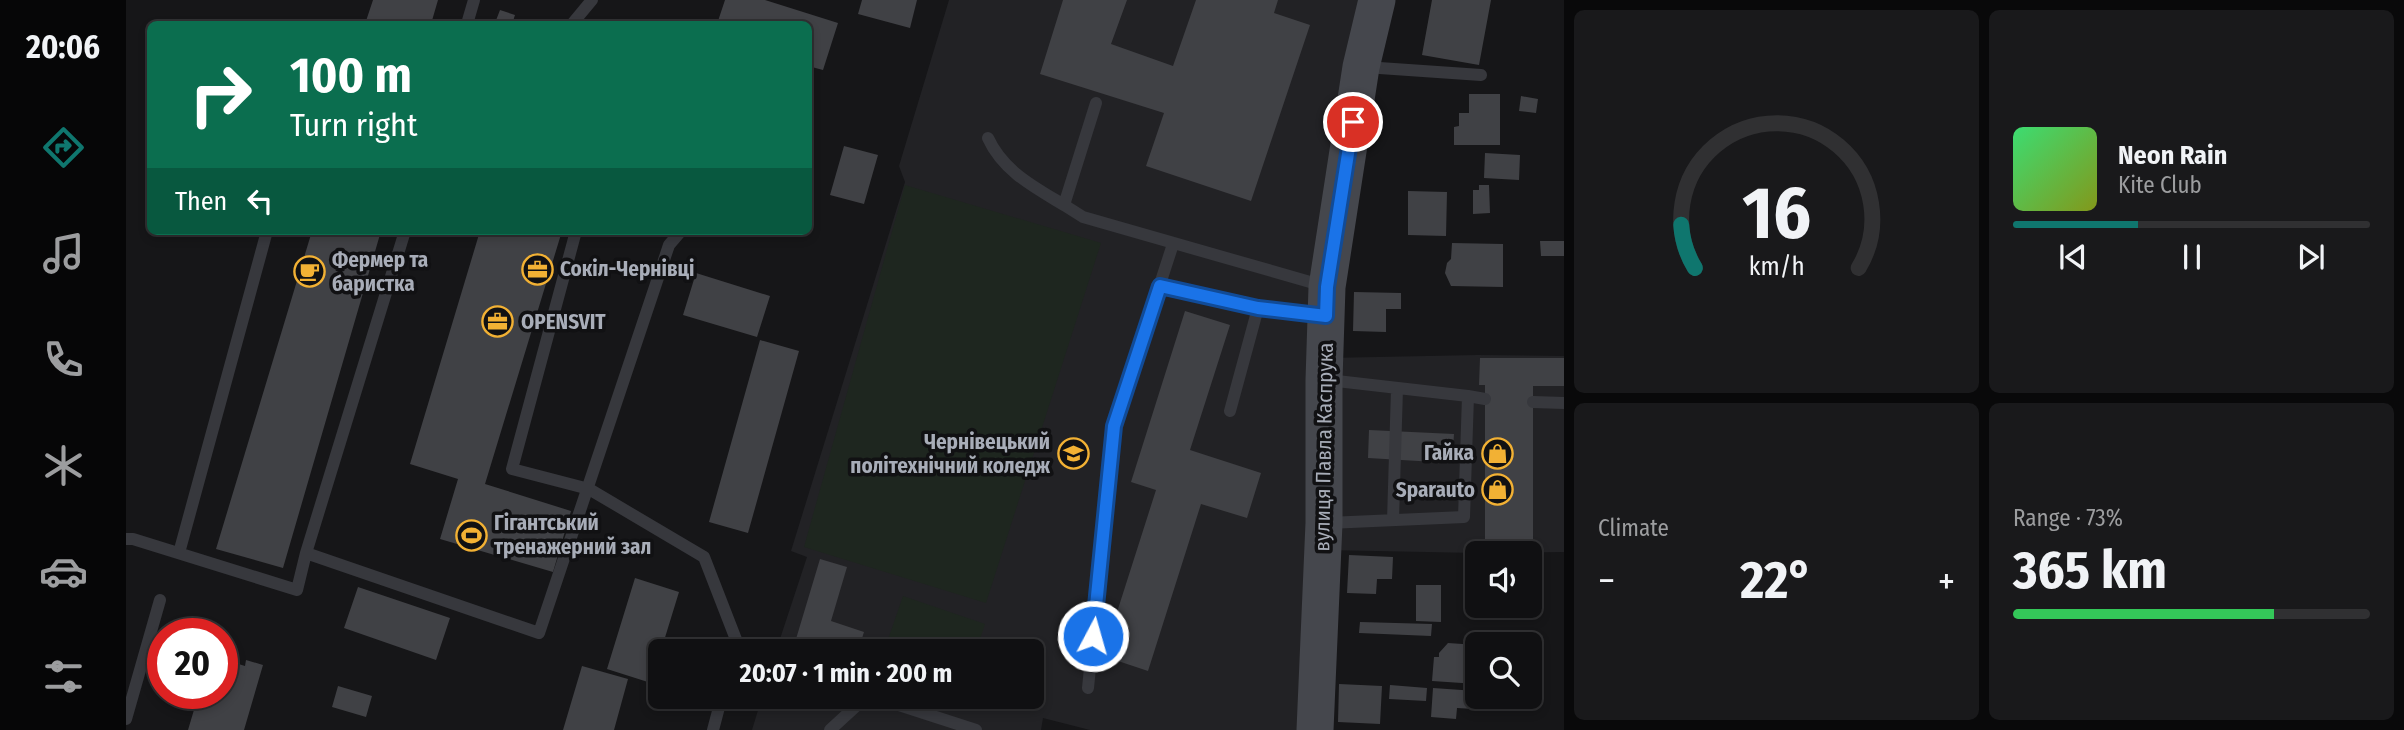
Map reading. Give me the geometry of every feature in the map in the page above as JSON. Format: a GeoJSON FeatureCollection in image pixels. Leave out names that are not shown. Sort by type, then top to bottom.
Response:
{"type":"FeatureCollection","features":[{"type":"Feature","properties":{"kind":"street","name":"вулиця Павла Каспрука"},"geometry":{"type":"LineString","coordinates":[[1315,730],[1324,523],[1327,302],[1362,67],[1377,0]]}},
{"type":"Feature","properties":{"kind":"lane"},"geometry":{"type":"LineString","coordinates":[[468,21],[474,0]]}},
{"type":"Feature","properties":{"kind":"lane"},"geometry":{"type":"LineString","coordinates":[[574,21],[592,0]]}},
{"type":"Feature","properties":{"kind":"lane"},"geometry":{"type":"LineString","coordinates":[[1362,67],[1481,75]]}},
{"type":"Feature","properties":{"kind":"lane"},"geometry":{"type":"LineString","coordinates":[[1064,205],[1096,103]]}},
{"type":"Feature","properties":{"kind":"lane"},"geometry":{"type":"LineString","coordinates":[[988,138],[994,152],[1006,166],[1028,184],[1083,217],[1173,244],[1327,302]]}},
{"type":"Feature","properties":{"kind":"lane"},"geometry":{"type":"LineString","coordinates":[[179,553],[266,235]]}},
{"type":"Feature","properties":{"kind":"lane"},"geometry":{"type":"LineString","coordinates":[[126,539],[297,590],[404,235]]}},
{"type":"Feature","properties":{"kind":"lane"},"geometry":{"type":"LineString","coordinates":[[575,235],[512,469],[589,489],[704,557],[736,639]]}},
{"type":"Feature","properties":{"kind":"lane"},"geometry":{"type":"LineString","coordinates":[[306,553],[539,632],[669,245],[678,235]]}},
{"type":"Feature","properties":{"kind":"lane"},"geometry":{"type":"LineString","coordinates":[[1088,688],[1114,426],[1173,244]]}},
{"type":"Feature","properties":{"kind":"lane"},"geometry":{"type":"LineString","coordinates":[[1160,286],[1258,308],[1327,302]]}},
{"type":"Feature","properties":{"kind":"lane"},"geometry":{"type":"LineString","coordinates":[[1230,411],[1258,308]]}},
{"type":"Feature","properties":{"kind":"lane"},"geometry":{"type":"LineString","coordinates":[[1324,380],[1485,398]]}},
{"type":"Feature","properties":{"kind":"lane"},"geometry":{"type":"LineString","coordinates":[[1394,520],[1397,389]]}},
{"type":"Feature","properties":{"kind":"lane"},"geometry":{"type":"LineString","coordinates":[[1324,523],[1464,517],[1468,396]]}},
{"type":"Feature","properties":{"kind":"lane"},"geometry":{"type":"LineString","coordinates":[[1533,402],[1564,403]]}},
{"type":"Feature","properties":{"kind":"lane"},"geometry":{"type":"LineString","coordinates":[[126,719],[160,600]]}},
{"type":"Feature","properties":{"kind":"lane"},"geometry":{"type":"LineString","coordinates":[[713,730],[719,709]]}},
{"type":"Feature","properties":{"kind":"lane"},"geometry":{"type":"LineString","coordinates":[[830,730],[854,709]]}},
{"type":"Feature","properties":{"kind":"lane"},"geometry":{"type":"LineString","coordinates":[[910,709],[976,730]]}},
{"type":"Feature","properties":{"kind":"shaded area","name":"Чернівецький політехнічний коледж"},"geometry":{"type":"Polygon","coordinates":[[[949,0],[1384,0],[1327,358],[1564,356],[1564,552],[1542,552],[1542,541],[1465,541],[1465,553],[1325,550],[1313,730],[1090,730],[1043,718],[1041,730],[752,730],[758,709],[1044,709],[1044,639],[780,639],[807,557],[791,551],[905,182],[899,166],[949,0]]]}},
{"type":"Feature","properties":{"kind":"shaded area"},"geometry":{"type":"Polygon","coordinates":[[[905,185],[1101,243],[986,603],[804,547],[905,185]]]}},
{"type":"Feature","properties":{"kind":"shaded area"},"geometry":{"type":"Polygon","coordinates":[[[903,596],[985,624],[980,639],[888,639],[903,596]]]}},
{"type":"Feature","properties":{"kind":"building"},"geometry":{"type":"Polygon","coordinates":[[[373,0],[438,0],[432,21],[366,21],[373,0]]]}},
{"type":"Feature","properties":{"kind":"building"},"geometry":{"type":"Polygon","coordinates":[[[725,0],[765,0],[838,23],[823,70],[812,67],[812,21],[718,21],[725,0]]]}},
{"type":"Feature","properties":{"kind":"building"},"geometry":{"type":"Polygon","coordinates":[[[862,0],[917,0],[910,28],[858,14],[862,0]]]}},
{"type":"Feature","properties":{"kind":"building"},"geometry":{"type":"Polygon","coordinates":[[[1063,0],[1127,0],[1111,44],[1173,66],[1196,0],[1278,0],[1274,13],[1310,25],[1251,201],[1146,166],[1164,113],[1040,74],[1063,0]]]}},
{"type":"Feature","properties":{"kind":"building"},"geometry":{"type":"Polygon","coordinates":[[[1432,0],[1491,0],[1479,65],[1422,55],[1432,0]]]}},
{"type":"Feature","properties":{"kind":"building"},"geometry":{"type":"Polygon","coordinates":[[[500,10],[515,15],[513,21],[496,21],[500,10]]]}},
{"type":"Feature","properties":{"kind":"building"},"geometry":{"type":"Polygon","coordinates":[[[1469,94],[1500,94],[1500,145],[1454,145],[1454,127],[1459,126],[1459,113],[1469,113],[1469,94]]]}},
{"type":"Feature","properties":{"kind":"building"},"geometry":{"type":"Polygon","coordinates":[[[1521,96],[1538,99],[1536,113],[1519,111],[1521,96]]]}},
{"type":"Feature","properties":{"kind":"building"},"geometry":{"type":"Polygon","coordinates":[[[844,146],[878,155],[864,204],[830,195],[844,146]]]}},
{"type":"Feature","properties":{"kind":"building"},"geometry":{"type":"Polygon","coordinates":[[[1485,153],[1520,155],[1519,180],[1484,178],[1485,153]]]}},
{"type":"Feature","properties":{"kind":"building"},"geometry":{"type":"Polygon","coordinates":[[[1479,185],[1489,185],[1490,213],[1473,214],[1473,190],[1479,190],[1479,185]]]}},
{"type":"Feature","properties":{"kind":"building"},"geometry":{"type":"Polygon","coordinates":[[[1408,191],[1447,192],[1446,236],[1408,235],[1408,191]]]}},
{"type":"Feature","properties":{"kind":"building"},"geometry":{"type":"Polygon","coordinates":[[[311,235],[380,235],[283,568],[216,549],[311,235]]]}},
{"type":"Feature","properties":{"kind":"building"},"geometry":{"type":"Polygon","coordinates":[[[479,235],[561,235],[485,484],[571,511],[553,572],[440,539],[458,479],[410,464],[479,235]]]}},
{"type":"Feature","properties":{"kind":"building"},"geometry":{"type":"Polygon","coordinates":[[[1540,241],[1564,241],[1564,256],[1541,256],[1540,241]]]}},
{"type":"Feature","properties":{"kind":"building"},"geometry":{"type":"Polygon","coordinates":[[[1452,243],[1503,244],[1503,287],[1451,286],[1445,273],[1447,263],[1451,259],[1452,243]]]}},
{"type":"Feature","properties":{"kind":"building"},"geometry":{"type":"Polygon","coordinates":[[[696,273],[770,296],[757,337],[683,315],[696,273]]]}},
{"type":"Feature","properties":{"kind":"building"},"geometry":{"type":"Polygon","coordinates":[[[1354,292],[1401,293],[1401,309],[1386,309],[1386,332],[1353,331],[1354,292]]]}},
{"type":"Feature","properties":{"kind":"building"},"geometry":{"type":"Polygon","coordinates":[[[1185,311],[1230,325],[1190,450],[1261,473],[1247,518],[1201,504],[1148,671],[1103,656],[1156,490],[1131,482],[1185,311]]]}},
{"type":"Feature","properties":{"kind":"building"},"geometry":{"type":"Polygon","coordinates":[[[760,340],[799,351],[748,533],[709,522],[760,340]]]}},
{"type":"Feature","properties":{"kind":"building"},"geometry":{"type":"Polygon","coordinates":[[[1480,358],[1564,358],[1564,386],[1533,386],[1533,541],[1485,541],[1485,385],[1479,385],[1480,358]]]}},
{"type":"Feature","properties":{"kind":"building"},"geometry":{"type":"Polygon","coordinates":[[[1369,430],[1454,434],[1452,463],[1368,458],[1369,430]]]}},
{"type":"Feature","properties":{"kind":"building"},"geometry":{"type":"Polygon","coordinates":[[[1349,555],[1393,557],[1392,579],[1377,579],[1376,594],[1347,593],[1349,555]]]}},
{"type":"Feature","properties":{"kind":"building"},"geometry":{"type":"Polygon","coordinates":[[[820,559],[847,567],[831,621],[864,632],[862,639],[796,639],[820,559]]]}},
{"type":"Feature","properties":{"kind":"building"},"geometry":{"type":"Polygon","coordinates":[[[635,578],[679,592],[665,639],[648,639],[648,682],[607,669],[635,578]]]}},
{"type":"Feature","properties":{"kind":"building"},"geometry":{"type":"Polygon","coordinates":[[[1416,585],[1441,585],[1441,622],[1416,621],[1416,585]]]}},
{"type":"Feature","properties":{"kind":"building"},"geometry":{"type":"Polygon","coordinates":[[[358,587],[450,618],[436,660],[344,628],[358,587]]]}},
{"type":"Feature","properties":{"kind":"building"},"geometry":{"type":"Polygon","coordinates":[[[1360,622],[1432,624],[1431,636],[1359,633],[1360,622]]]}},
{"type":"Feature","properties":{"kind":"building"},"geometry":{"type":"Polygon","coordinates":[[[1448,643],[1465,644],[1465,683],[1432,681],[1434,657],[1439,657],[1439,653],[1448,643]]]}},
{"type":"Feature","properties":{"kind":"building"},"geometry":{"type":"Polygon","coordinates":[[[246,660],[263,665],[244,730],[188,730],[194,709],[238,709],[238,664],[245,666],[246,660]]]}},
{"type":"Feature","properties":{"kind":"building"},"geometry":{"type":"Polygon","coordinates":[[[582,666],[628,679],[614,730],[563,730],[582,666]]]}},
{"type":"Feature","properties":{"kind":"building"},"geometry":{"type":"Polygon","coordinates":[[[1339,684],[1382,686],[1380,724],[1338,722],[1339,684]]]}},
{"type":"Feature","properties":{"kind":"building"},"geometry":{"type":"Polygon","coordinates":[[[1390,685],[1427,688],[1426,701],[1389,699],[1390,685]]]}},
{"type":"Feature","properties":{"kind":"building"},"geometry":{"type":"Polygon","coordinates":[[[338,686],[372,696],[366,717],[332,707],[338,686]]]}},
{"type":"Feature","properties":{"kind":"building"},"geometry":{"type":"Polygon","coordinates":[[[1433,688],[1465,690],[1465,708],[1457,708],[1456,719],[1431,717],[1433,688]]]}},
{"type":"Feature","properties":{"kind":"place","name":"Сокіл-Чернівці"},"geometry":{"type":"Point","coordinates":[537,269]}},
{"type":"Feature","properties":{"kind":"place","name":"Фермер та баристка"},"geometry":{"type":"Point","coordinates":[309,272]}},
{"type":"Feature","properties":{"kind":"place","name":"OPENSVIT"},"geometry":{"type":"Point","coordinates":[498,322]}},
{"type":"Feature","properties":{"kind":"place","name":"Гайка"},"geometry":{"type":"Point","coordinates":[1497,453]}},
{"type":"Feature","properties":{"kind":"place","name":"Чернівецький політехнічний коледж"},"geometry":{"type":"Point","coordinates":[1073,454]}},
{"type":"Feature","properties":{"kind":"place","name":"Sparauto"},"geometry":{"type":"Point","coordinates":[1498,490]}},
{"type":"Feature","properties":{"kind":"place","name":"Гігантський тренажерний зал"},"geometry":{"type":"Point","coordinates":[471,535]}},
{"type":"Feature","properties":{"kind":"route"},"geometry":{"type":"LineString","coordinates":[[1093,636],[1114,426],[1160,286],[1258,308],[1326,316],[1327,287],[1353,122]]}}]}
